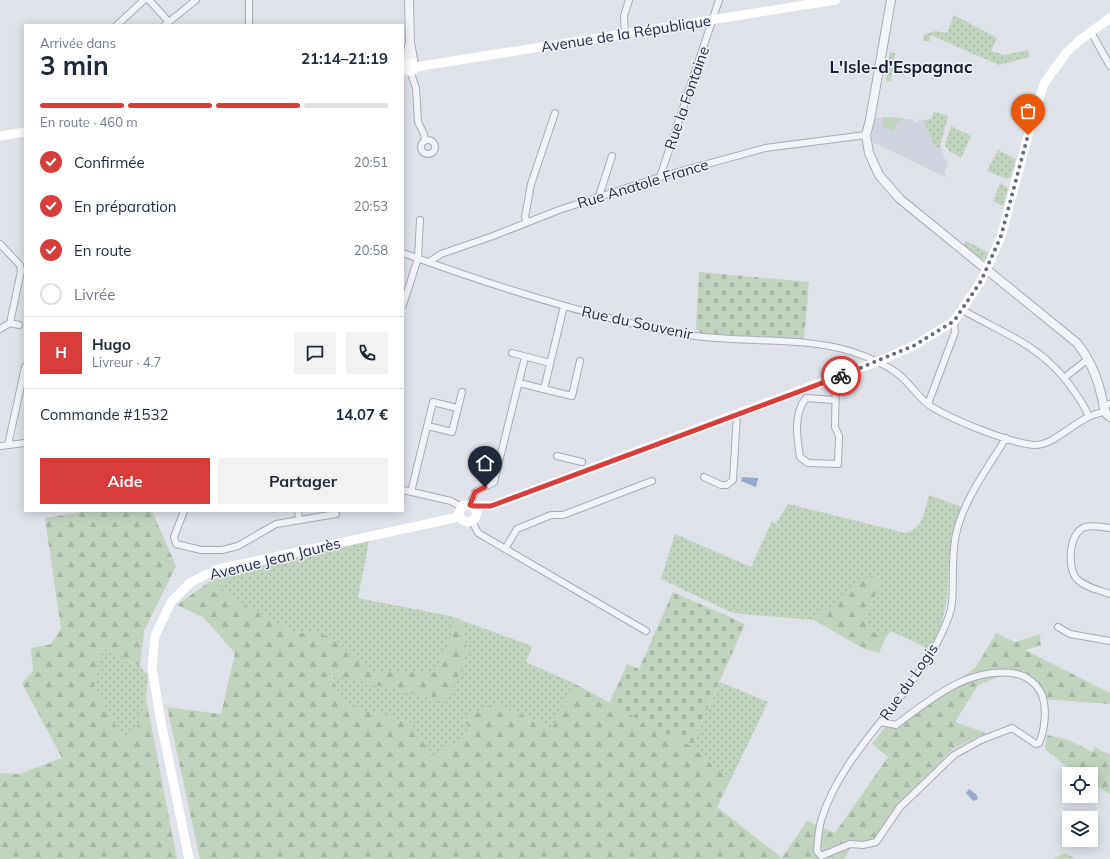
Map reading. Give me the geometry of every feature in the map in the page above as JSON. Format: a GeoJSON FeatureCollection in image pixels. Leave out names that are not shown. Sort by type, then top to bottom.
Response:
{"type":"FeatureCollection","features":[{"type":"Feature","properties":{"kind":"main road","name":"Avenue de la République"},"geometry":{"type":"LineString","coordinates":[[409,68],[836,0]]}},
{"type":"Feature","properties":{"kind":"main road"},"geometry":{"type":"LineString","coordinates":[[491,506],[468,506],[458,514],[459,517],[465,522],[474,519],[491,506],[877,362],[915,345],[954,321],[987,270],[1001,236],[1032,118],[1042,89],[1051,72],[1066,54],[1110,18]]}},
{"type":"Feature","properties":{"kind":"main road"},"geometry":{"type":"LineString","coordinates":[[0,136],[24,132]]}},
{"type":"Feature","properties":{"kind":"main road"},"geometry":{"type":"LineString","coordinates":[[468,506],[474,519]]}},
{"type":"Feature","properties":{"kind":"main road","name":"Avenue Jean Jaurès"},"geometry":{"type":"LineString","coordinates":[[190,859],[161,722],[152,668],[155,636],[171,602],[191,582],[218,569],[459,517]]}},
{"type":"Feature","properties":{"kind":"street"},"geometry":{"type":"LineString","coordinates":[[118,24],[144,0]]}},
{"type":"Feature","properties":{"kind":"street"},"geometry":{"type":"LineString","coordinates":[[149,0],[167,24],[196,0]]}},
{"type":"Feature","properties":{"kind":"street"},"geometry":{"type":"LineString","coordinates":[[249,0],[249,24]]}},
{"type":"Feature","properties":{"kind":"street"},"geometry":{"type":"LineString","coordinates":[[409,0],[409,68],[416,88],[418,122],[424,134],[425,141]]}},
{"type":"Feature","properties":{"kind":"street"},"geometry":{"type":"LineString","coordinates":[[625,34],[624,16],[629,0]]}},
{"type":"Feature","properties":{"kind":"street","name":"Rue la Fontaine"},"geometry":{"type":"LineString","coordinates":[[660,176],[719,0]]}},
{"type":"Feature","properties":{"kind":"street"},"geometry":{"type":"LineString","coordinates":[[891,0],[872,113],[866,135],[873,165],[889,188],[1077,343],[1088,359],[1107,410]]}},
{"type":"Feature","properties":{"kind":"street"},"geometry":{"type":"LineString","coordinates":[[1091,32],[1110,66]]}},
{"type":"Feature","properties":{"kind":"street"},"geometry":{"type":"LineString","coordinates":[[526,222],[525,217],[531,184],[555,112]]}},
{"type":"Feature","properties":{"kind":"street","name":"Rue Anatole France"},"geometry":{"type":"LineString","coordinates":[[429,262],[441,254],[493,236],[526,222],[660,176],[765,148],[866,135]]}},
{"type":"Feature","properties":{"kind":"street"},"geometry":{"type":"LineString","coordinates":[[599,196],[612,156]]}},
{"type":"Feature","properties":{"kind":"street"},"geometry":{"type":"LineString","coordinates":[[404,302],[418,258],[420,220]]}},
{"type":"Feature","properties":{"kind":"street"},"geometry":{"type":"LineString","coordinates":[[0,244],[20,265],[21,271],[10,323]]}},
{"type":"Feature","properties":{"kind":"street","name":"Rue du Souvenir"},"geometry":{"type":"LineString","coordinates":[[404,253],[564,306],[620,321],[696,336],[782,340],[835,347],[852,352],[877,362],[897,373],[928,404],[940,411],[1006,438],[1034,445],[1042,444],[1051,440],[1088,416],[1107,410]]}},
{"type":"Feature","properties":{"kind":"street"},"geometry":{"type":"LineString","coordinates":[[544,389],[564,306]]}},
{"type":"Feature","properties":{"kind":"street"},"geometry":{"type":"LineString","coordinates":[[961,309],[1032,347],[1047,358],[1076,393],[1088,416]]}},
{"type":"Feature","properties":{"kind":"street"},"geometry":{"type":"LineString","coordinates":[[928,404],[954,332],[954,321]]}},
{"type":"Feature","properties":{"kind":"street"},"geometry":{"type":"LineString","coordinates":[[0,329],[10,323],[19,325]]}},
{"type":"Feature","properties":{"kind":"street"},"geometry":{"type":"LineString","coordinates":[[512,353],[550,363]]}},
{"type":"Feature","properties":{"kind":"street"},"geometry":{"type":"LineString","coordinates":[[404,490],[468,506],[475,492],[494,482],[525,357]]}},
{"type":"Feature","properties":{"kind":"street"},"geometry":{"type":"LineString","coordinates":[[1064,378],[1088,359]]}},
{"type":"Feature","properties":{"kind":"street"},"geometry":{"type":"LineString","coordinates":[[519,383],[572,396],[580,362]]}},
{"type":"Feature","properties":{"kind":"street"},"geometry":{"type":"LineString","coordinates":[[8,445],[24,370]]}},
{"type":"Feature","properties":{"kind":"street"},"geometry":{"type":"LineString","coordinates":[[835,400],[806,398],[802,402],[796,433],[800,457],[808,463],[838,464],[839,436],[835,427],[836,378]]}},
{"type":"Feature","properties":{"kind":"street"},"geometry":{"type":"LineString","coordinates":[[428,426],[452,432],[462,392]]}},
{"type":"Feature","properties":{"kind":"street"},"geometry":{"type":"LineString","coordinates":[[411,492],[433,402],[457,408]]}},
{"type":"Feature","properties":{"kind":"street"},"geometry":{"type":"LineString","coordinates":[[704,477],[721,485],[727,485],[733,480],[737,414]]}},
{"type":"Feature","properties":{"kind":"street","name":"Rue du Logis"},"geometry":{"type":"LineString","coordinates":[[882,722],[896,725],[958,682],[991,672],[1005,672],[1024,676],[1040,690],[1043,699],[1043,728],[1039,743],[1036,744],[1012,728],[981,740],[954,755],[934,773],[900,807],[876,842],[863,845],[850,844],[821,856],[817,851],[821,820],[835,786],[844,771],[928,659],[941,636],[952,604],[954,549],[960,519],[968,499],[1006,438]]}},
{"type":"Feature","properties":{"kind":"street"},"geometry":{"type":"LineString","coordinates":[[0,446],[24,443]]}},
{"type":"Feature","properties":{"kind":"street"},"geometry":{"type":"LineString","coordinates":[[557,456],[582,462]]}},
{"type":"Feature","properties":{"kind":"street"},"geometry":{"type":"LineString","coordinates":[[505,549],[517,529],[551,515],[563,515],[652,481]]}},
{"type":"Feature","properties":{"kind":"street"},"geometry":{"type":"LineString","coordinates":[[184,512],[174,536],[176,544],[212,551],[238,546],[276,524],[336,514]]}},
{"type":"Feature","properties":{"kind":"street"},"geometry":{"type":"LineString","coordinates":[[298,512],[299,519]]}},
{"type":"Feature","properties":{"kind":"street"},"geometry":{"type":"LineString","coordinates":[[474,519],[478,533],[646,631]]}},
{"type":"Feature","properties":{"kind":"street"},"geometry":{"type":"LineString","coordinates":[[1110,528],[1089,526],[1080,530],[1074,537],[1071,560],[1074,573],[1080,581],[1110,594]]}},
{"type":"Feature","properties":{"kind":"street"},"geometry":{"type":"LineString","coordinates":[[1058,627],[1070,634],[1110,641]]}},
{"type":"Feature","properties":{"kind":"shaded area"},"geometry":{"type":"Polygon","coordinates":[[[934,112],[948,116],[940,144],[945,160],[948,162],[944,173],[946,174],[945,177],[871,141],[874,119],[885,117],[903,118],[906,121],[906,119],[914,119],[914,123],[920,120],[930,120],[934,112]]]}},
{"type":"Feature","properties":{"kind":"green space"},"geometry":{"type":"Polygon","coordinates":[[[954,15],[997,38],[991,51],[1004,55],[1028,50],[1030,57],[999,65],[930,35],[930,41],[923,41],[923,35],[935,31],[947,33],[954,15]]]}},
{"type":"Feature","properties":{"kind":"green space"},"geometry":{"type":"Polygon","coordinates":[[[890,52],[895,53],[891,81],[886,81],[890,52]]]}},
{"type":"Feature","properties":{"kind":"green space"},"geometry":{"type":"Polygon","coordinates":[[[934,112],[948,116],[940,147],[936,148],[923,120],[932,119],[934,112]]]}},
{"type":"Feature","properties":{"kind":"green space"},"geometry":{"type":"Polygon","coordinates":[[[883,117],[904,119],[897,123],[893,131],[883,127],[883,117]]]}},
{"type":"Feature","properties":{"kind":"green space"},"geometry":{"type":"Polygon","coordinates":[[[951,126],[971,136],[961,158],[949,151],[945,145],[951,126]]]}},
{"type":"Feature","properties":{"kind":"green space"},"geometry":{"type":"Polygon","coordinates":[[[998,150],[1016,159],[1011,177],[1007,179],[987,171],[998,150]]]}},
{"type":"Feature","properties":{"kind":"green space"},"geometry":{"type":"Polygon","coordinates":[[[1000,184],[1008,188],[1003,206],[993,201],[1000,184]]]}},
{"type":"Feature","properties":{"kind":"green space"},"geometry":{"type":"Polygon","coordinates":[[[966,241],[989,253],[987,258],[981,259],[963,245],[966,241]]]}},
{"type":"Feature","properties":{"kind":"green space"},"geometry":{"type":"Polygon","coordinates":[[[699,272],[809,282],[804,339],[700,333],[699,330],[696,330],[699,272]]]}},
{"type":"Feature","properties":{"kind":"green space"},"geometry":{"type":"Polygon","coordinates":[[[929,495],[962,507],[951,546],[944,613],[936,636],[929,649],[891,631],[886,637],[868,627],[866,616],[882,580],[870,576],[814,620],[733,613],[661,579],[675,534],[751,567],[772,521],[784,530],[776,523],[788,504],[905,533],[916,528],[920,523],[929,495]]]}},
{"type":"Feature","properties":{"kind":"green space"},"geometry":{"type":"Polygon","coordinates":[[[80,512],[152,512],[176,566],[144,631],[140,666],[102,648],[94,684],[124,742],[139,724],[146,698],[177,859],[0,859],[0,773],[19,774],[62,758],[22,683],[33,671],[31,648],[51,644],[61,629],[45,518],[80,512]]]}},
{"type":"Feature","properties":{"kind":"green space"},"geometry":{"type":"Polygon","coordinates":[[[369,541],[358,598],[455,617],[452,639],[435,672],[368,672],[331,636],[292,632],[221,591],[224,575],[369,541]]]}},
{"type":"Feature","properties":{"kind":"green space"},"geometry":{"type":"Polygon","coordinates":[[[224,575],[221,591],[292,632],[331,636],[368,672],[435,672],[452,639],[455,617],[463,621],[462,633],[468,651],[456,682],[445,701],[331,675],[344,706],[410,722],[434,759],[470,731],[463,716],[495,704],[552,728],[575,684],[691,746],[731,779],[717,807],[782,858],[807,821],[835,833],[888,757],[872,744],[885,727],[897,727],[976,667],[996,633],[1015,642],[1040,634],[1041,645],[1025,650],[1110,693],[1110,704],[1043,699],[1024,679],[1004,675],[978,685],[955,722],[986,733],[953,749],[898,807],[877,836],[868,841],[854,842],[844,859],[200,859],[167,707],[221,714],[235,653],[203,617],[177,605],[209,582],[224,575]]]}},
{"type":"Feature","properties":{"kind":"green space"},"geometry":{"type":"Polygon","coordinates":[[[870,575],[882,580],[866,616],[868,627],[886,637],[879,653],[864,649],[814,620],[870,575]]]}},
{"type":"Feature","properties":{"kind":"green space"},"geometry":{"type":"Polygon","coordinates":[[[673,592],[745,624],[691,746],[609,704],[627,664],[639,669],[673,592]]]}},
{"type":"Feature","properties":{"kind":"green space"},"geometry":{"type":"Polygon","coordinates":[[[463,621],[532,646],[526,662],[575,684],[552,728],[495,704],[463,717],[470,731],[434,759],[410,722],[344,706],[331,674],[445,701],[468,651],[462,633],[463,621]]]}},
{"type":"Feature","properties":{"kind":"green space"},"geometry":{"type":"Polygon","coordinates":[[[102,648],[140,666],[148,676],[146,698],[139,724],[124,742],[94,684],[102,648]]]}},
{"type":"Feature","properties":{"kind":"green space"},"geometry":{"type":"Polygon","coordinates":[[[720,682],[768,702],[731,779],[691,746],[720,682]]]}},
{"type":"Feature","properties":{"kind":"green space"},"geometry":{"type":"Polygon","coordinates":[[[1047,735],[1068,740],[1093,752],[1095,747],[1110,755],[1110,794],[1098,787],[1098,767],[1067,767],[1045,749],[1047,735]]]}},
{"type":"Feature","properties":{"kind":"green space"},"geometry":{"type":"Polygon","coordinates":[[[1065,853],[1076,859],[1052,859],[1065,853]]]}},
{"type":"Feature","properties":{"kind":"water"},"geometry":{"type":"Polygon","coordinates":[[[742,477],[758,478],[756,487],[741,481],[742,477]]]}},
{"type":"Feature","properties":{"kind":"water"},"geometry":{"type":"Polygon","coordinates":[[[969,789],[976,794],[978,799],[973,801],[966,793],[969,789]]]}},
{"type":"Feature","properties":{"kind":"way so far"},"geometry":{"type":"LineString","coordinates":[[841,376],[915,345],[954,321],[981,281],[992,259],[1001,236],[1028,135]]}},
{"type":"Feature","properties":{"kind":"district","name":"L'Isle-d'Espagnac"},"geometry":{"type":"Point","coordinates":[901,67]}},
{"type":"Feature","properties":{"kind":"route"},"geometry":{"type":"LineString","coordinates":[[485,487],[475,492],[470,505],[481,507],[491,506],[582,474],[737,414],[841,376]]}}]}
